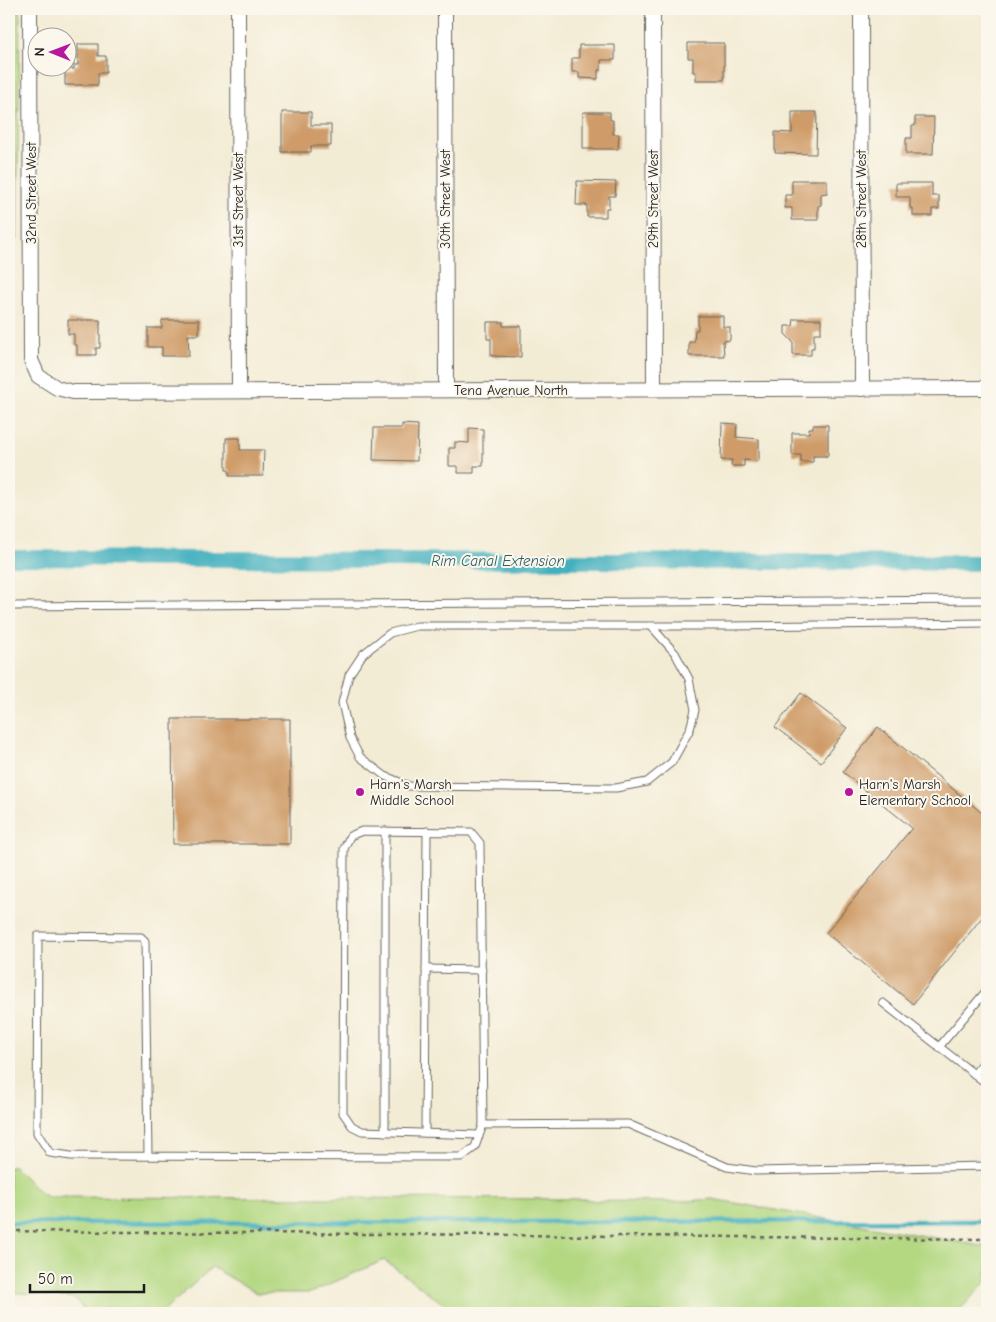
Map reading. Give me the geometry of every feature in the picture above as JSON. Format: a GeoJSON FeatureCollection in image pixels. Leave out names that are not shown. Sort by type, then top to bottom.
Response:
{"type":"FeatureCollection","features":[{"type":"Feature","properties":{"kind":"street","name":"32nd Street West"},"geometry":{"type":"LineString","coordinates":[[30,9],[31,360],[38,376]]}},
{"type":"Feature","properties":{"kind":"street","name":"31st Street West"},"geometry":{"type":"LineString","coordinates":[[238,9],[239,391]]}},
{"type":"Feature","properties":{"kind":"street","name":"30th Street West"},"geometry":{"type":"LineString","coordinates":[[445,9],[446,390]]}},
{"type":"Feature","properties":{"kind":"street","name":"29th Street West"},"geometry":{"type":"LineString","coordinates":[[653,9],[654,390]]}},
{"type":"Feature","properties":{"kind":"street","name":"28th Street West"},"geometry":{"type":"LineString","coordinates":[[861,9],[862,389]]}},
{"type":"Feature","properties":{"kind":"street","name":"Tena Avenue North"},"geometry":{"type":"LineString","coordinates":[[38,376],[56,388],[73,392],[987,388]]}},
{"type":"Feature","properties":{"kind":"lane"},"geometry":{"type":"LineString","coordinates":[[9,606],[987,600]]}},
{"type":"Feature","properties":{"kind":"lane"},"geometry":{"type":"LineString","coordinates":[[651,626],[675,653],[689,679],[695,710],[690,730],[672,762],[647,782],[616,788],[409,786],[385,776],[360,757],[350,738],[342,703],[349,675],[363,654],[390,633],[417,626],[987,623]]}},
{"type":"Feature","properties":{"kind":"lane"},"geometry":{"type":"LineString","coordinates":[[148,1156],[145,941],[141,937],[38,936],[37,1133],[50,1153],[71,1156],[462,1157],[475,1147],[483,1125],[480,843],[471,832],[362,831],[350,836],[344,849],[343,1113],[352,1126],[362,1131],[479,1135]]}},
{"type":"Feature","properties":{"kind":"lane"},"geometry":{"type":"LineString","coordinates":[[385,831],[386,1132]]}},
{"type":"Feature","properties":{"kind":"lane"},"geometry":{"type":"LineString","coordinates":[[425,1133],[427,831]]}},
{"type":"Feature","properties":{"kind":"lane"},"geometry":{"type":"LineString","coordinates":[[426,969],[482,970]]}},
{"type":"Feature","properties":{"kind":"lane"},"geometry":{"type":"LineString","coordinates":[[940,1047],[987,990]]}},
{"type":"Feature","properties":{"kind":"lane"},"geometry":{"type":"LineString","coordinates":[[884,1002],[987,1084]]}},
{"type":"Feature","properties":{"kind":"lane"},"geometry":{"type":"LineString","coordinates":[[974,1074],[987,1058]]}},
{"type":"Feature","properties":{"kind":"lane"},"geometry":{"type":"LineString","coordinates":[[483,1125],[628,1124],[727,1167],[756,1171],[987,1166]]}},
{"type":"Feature","properties":{"kind":"path"},"geometry":{"type":"LineString","coordinates":[[9,1231],[987,1239]]}},
{"type":"Feature","properties":{"kind":"green space"},"geometry":{"type":"Polygon","coordinates":[[[9,9],[20,9],[17,239],[9,240],[9,9]]]}},
{"type":"Feature","properties":{"kind":"green space"},"geometry":{"type":"Polygon","coordinates":[[[9,1167],[15,1167],[42,1194],[48,1197],[586,1199],[596,1201],[675,1202],[712,1199],[987,1247],[987,1281],[957,1313],[456,1313],[384,1260],[310,1293],[257,1293],[212,1267],[162,1313],[86,1313],[75,1298],[9,1292],[9,1167]]]}},
{"type":"Feature","properties":{"kind":"building"},"geometry":{"type":"Polygon","coordinates":[[[688,43],[724,43],[724,80],[696,80],[696,72],[693,72],[693,58],[688,58],[688,43]]]}},
{"type":"Feature","properties":{"kind":"building"},"geometry":{"type":"Polygon","coordinates":[[[78,44],[98,44],[98,56],[106,56],[106,73],[98,73],[98,85],[65,85],[65,78],[78,78],[78,44]]]}},
{"type":"Feature","properties":{"kind":"building"},"geometry":{"type":"Polygon","coordinates":[[[579,45],[615,45],[615,60],[601,60],[601,70],[598,70],[598,79],[579,78],[579,72],[572,72],[572,58],[579,58],[579,45]]]}},
{"type":"Feature","properties":{"kind":"building"},"geometry":{"type":"Polygon","coordinates":[[[282,112],[311,112],[311,125],[331,125],[331,146],[311,146],[311,152],[282,152],[282,112]]]}},
{"type":"Feature","properties":{"kind":"building"},"geometry":{"type":"Polygon","coordinates":[[[583,112],[610,112],[610,120],[613,120],[613,134],[619,134],[618,149],[583,149],[583,112]]]}},
{"type":"Feature","properties":{"kind":"building"},"geometry":{"type":"Polygon","coordinates":[[[792,112],[817,112],[816,154],[775,153],[775,132],[792,133],[792,112]]]}},
{"type":"Feature","properties":{"kind":"building"},"geometry":{"type":"Polygon","coordinates":[[[915,117],[934,117],[933,154],[906,154],[906,138],[912,138],[912,126],[915,126],[915,117]]]}},
{"type":"Feature","properties":{"kind":"building"},"geometry":{"type":"Polygon","coordinates":[[[792,180],[827,180],[827,193],[821,194],[821,205],[818,206],[818,220],[792,220],[792,208],[785,208],[785,195],[792,195],[792,180]]]}},
{"type":"Feature","properties":{"kind":"building"},"geometry":{"type":"Polygon","coordinates":[[[577,181],[616,182],[615,196],[609,196],[609,208],[606,208],[606,217],[587,217],[587,205],[576,205],[577,181]]]}},
{"type":"Feature","properties":{"kind":"building"},"geometry":{"type":"Polygon","coordinates":[[[896,183],[932,183],[932,196],[939,196],[939,209],[932,209],[932,216],[913,216],[913,208],[910,208],[910,197],[896,197],[896,183]]]}},
{"type":"Feature","properties":{"kind":"building"},"geometry":{"type":"Polygon","coordinates":[[[698,316],[723,316],[723,327],[730,327],[730,340],[723,341],[724,356],[689,356],[689,342],[694,342],[695,330],[698,330],[698,316]]]}},
{"type":"Feature","properties":{"kind":"building"},"geometry":{"type":"Polygon","coordinates":[[[794,319],[821,319],[821,333],[814,333],[814,348],[811,348],[811,355],[793,355],[793,342],[785,334],[785,326],[793,326],[794,319]]]}},
{"type":"Feature","properties":{"kind":"building"},"geometry":{"type":"Polygon","coordinates":[[[68,320],[100,320],[100,348],[96,348],[96,355],[77,355],[77,345],[74,345],[74,334],[68,334],[68,320]]]}},
{"type":"Feature","properties":{"kind":"building"},"geometry":{"type":"Polygon","coordinates":[[[162,320],[199,320],[199,335],[188,335],[189,356],[162,356],[162,347],[148,347],[148,328],[162,328],[162,320]]]}},
{"type":"Feature","properties":{"kind":"building"},"geometry":{"type":"Polygon","coordinates":[[[487,322],[503,322],[503,326],[521,326],[521,357],[491,356],[491,339],[487,339],[487,322]]]}},
{"type":"Feature","properties":{"kind":"building"},"geometry":{"type":"Polygon","coordinates":[[[722,423],[737,424],[736,437],[759,439],[759,461],[744,460],[744,466],[731,466],[732,460],[721,460],[722,423]]]}},
{"type":"Feature","properties":{"kind":"building"},"geometry":{"type":"Polygon","coordinates":[[[402,424],[418,425],[417,461],[373,460],[374,428],[402,428],[402,424]]]}},
{"type":"Feature","properties":{"kind":"building"},"geometry":{"type":"Polygon","coordinates":[[[813,425],[828,425],[828,456],[813,456],[813,462],[801,462],[801,455],[792,455],[792,433],[809,433],[809,428],[813,428],[813,425]]]}},
{"type":"Feature","properties":{"kind":"building"},"geometry":{"type":"Polygon","coordinates":[[[469,428],[483,429],[483,466],[474,466],[474,473],[458,473],[458,466],[449,466],[449,448],[455,448],[455,442],[469,443],[469,428]]]}},
{"type":"Feature","properties":{"kind":"building"},"geometry":{"type":"Polygon","coordinates":[[[226,438],[240,438],[240,450],[264,450],[263,476],[229,476],[229,470],[226,470],[226,438]]]}},
{"type":"Feature","properties":{"kind":"building"},"geometry":{"type":"Polygon","coordinates":[[[801,693],[847,728],[821,762],[775,727],[801,693]]]}},
{"type":"Feature","properties":{"kind":"building"},"geometry":{"type":"Polygon","coordinates":[[[172,719],[290,719],[290,844],[173,844],[172,719]]]}},
{"type":"Feature","properties":{"kind":"building"},"geometry":{"type":"Polygon","coordinates":[[[878,727],[987,817],[987,911],[913,1004],[826,933],[912,828],[843,772],[878,727]]]}},
{"type":"Feature","properties":{"kind":"waterway","name":"Rim Canal Extension"},"geometry":{"type":"LineString","coordinates":[[9,558],[987,563]]}},
{"type":"Feature","properties":{"kind":"waterway"},"geometry":{"type":"LineString","coordinates":[[9,1223],[987,1221]]}},
{"type":"Feature","properties":{"kind":"place","name":"Harn's Marsh Middle School"},"geometry":{"type":"Point","coordinates":[360,792]}},
{"type":"Feature","properties":{"kind":"place","name":"Harn's Marsh Elementary School"},"geometry":{"type":"Point","coordinates":[849,792]}}]}
